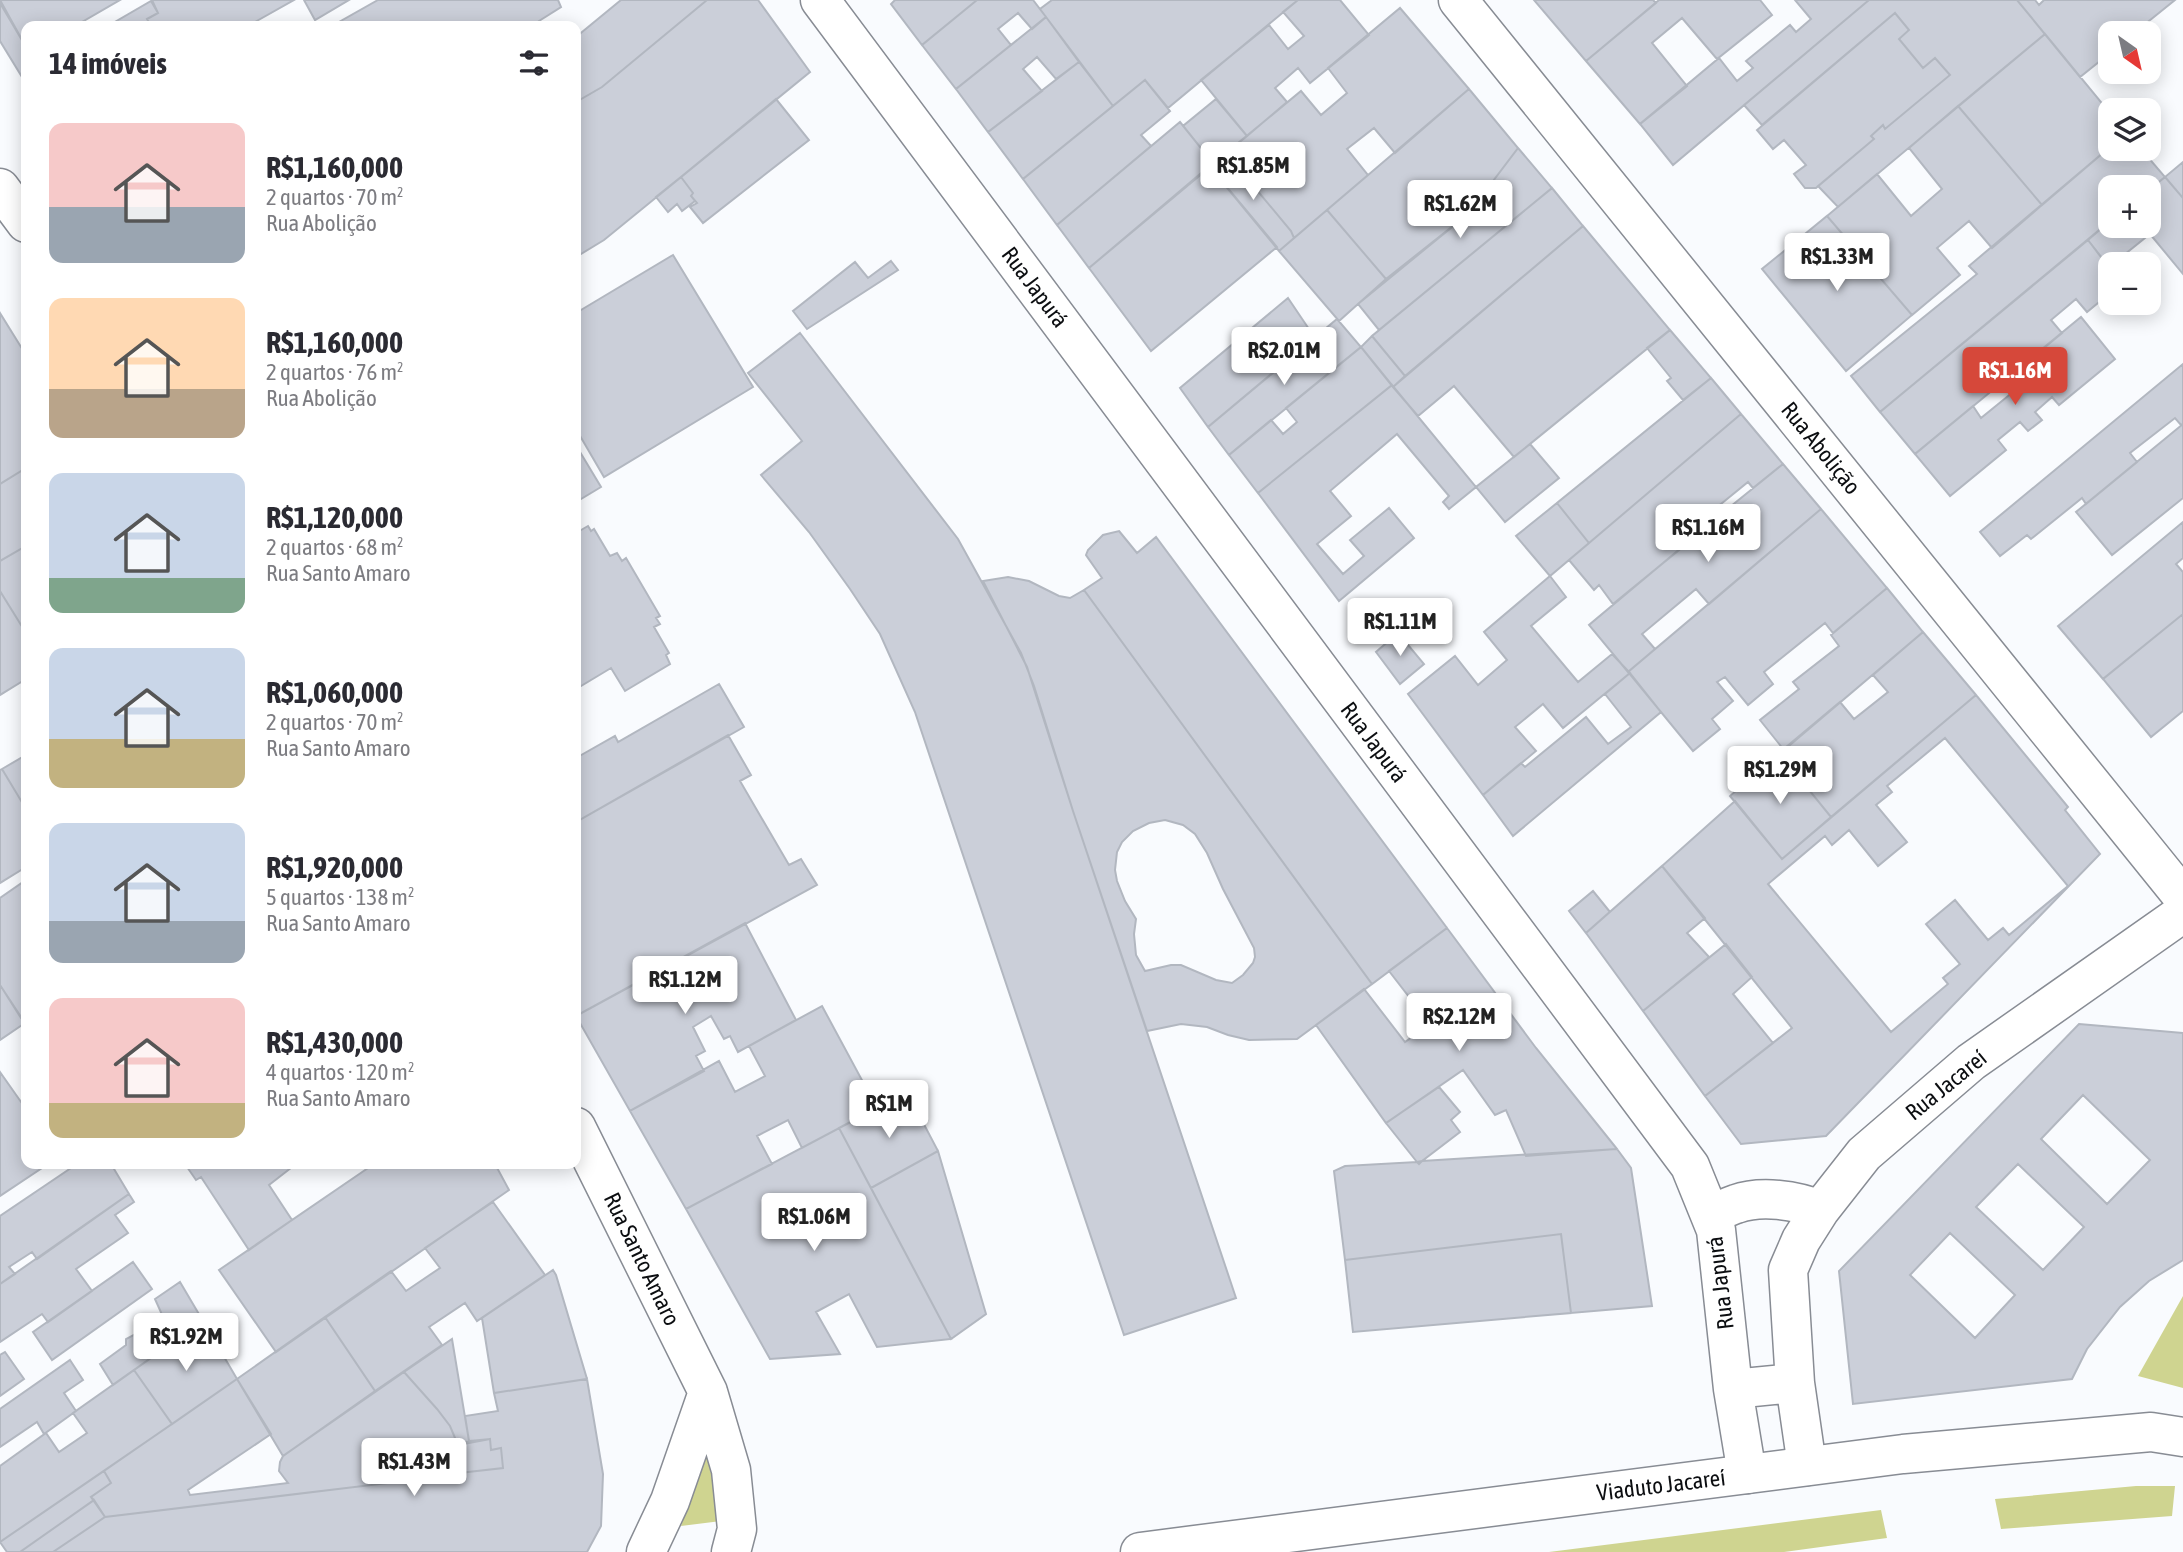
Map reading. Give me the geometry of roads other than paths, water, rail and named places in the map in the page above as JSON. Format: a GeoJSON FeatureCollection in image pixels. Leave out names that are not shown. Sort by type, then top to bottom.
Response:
{"type":"FeatureCollection","features":[{"type":"Feature","properties":{"kind":"street","name":"Rua Japurá"},"geometry":{"type":"LineString","coordinates":[[820,0],[1690,1166],[1716,1230],[1733,1389],[1747,1474]]}},
{"type":"Feature","properties":{"kind":"street","name":"Rua Abolição"},"geometry":{"type":"LineString","coordinates":[[1458,0],[2183,897]]}},
{"type":"Feature","properties":{"kind":"street"},"geometry":{"type":"LineString","coordinates":[[0,188],[21,216]]}},
{"type":"Feature","properties":{"kind":"street","name":"Rua Jacareí"},"geometry":{"type":"LineString","coordinates":[[1820,1210],[1864,1154],[1971,1062],[2183,913]]}},
{"type":"Feature","properties":{"kind":"street","name":"Rua Santo Amaro"},"geometry":{"type":"LineString","coordinates":[[581,1137],[708,1392],[731,1471],[737,1529],[731,1552]]}},
{"type":"Feature","properties":{"kind":"street"},"geometry":{"type":"LineString","coordinates":[[1710,1215],[1737,1203],[1758,1200],[1796,1202],[1820,1210],[1801,1240],[1788,1269],[1795,1384],[1807,1466]]}},
{"type":"Feature","properties":{"kind":"street"},"geometry":{"type":"LineString","coordinates":[[1733,1389],[1795,1384]]}},
{"type":"Feature","properties":{"kind":"street"},"geometry":{"type":"LineString","coordinates":[[646,1552],[670,1501],[708,1392]]}},
{"type":"Feature","properties":{"kind":"street","name":"Viaduto Jacareí"},"geometry":{"type":"LineString","coordinates":[[1140,1552],[1903,1454],[2151,1432],[2183,1437]]}}]}
